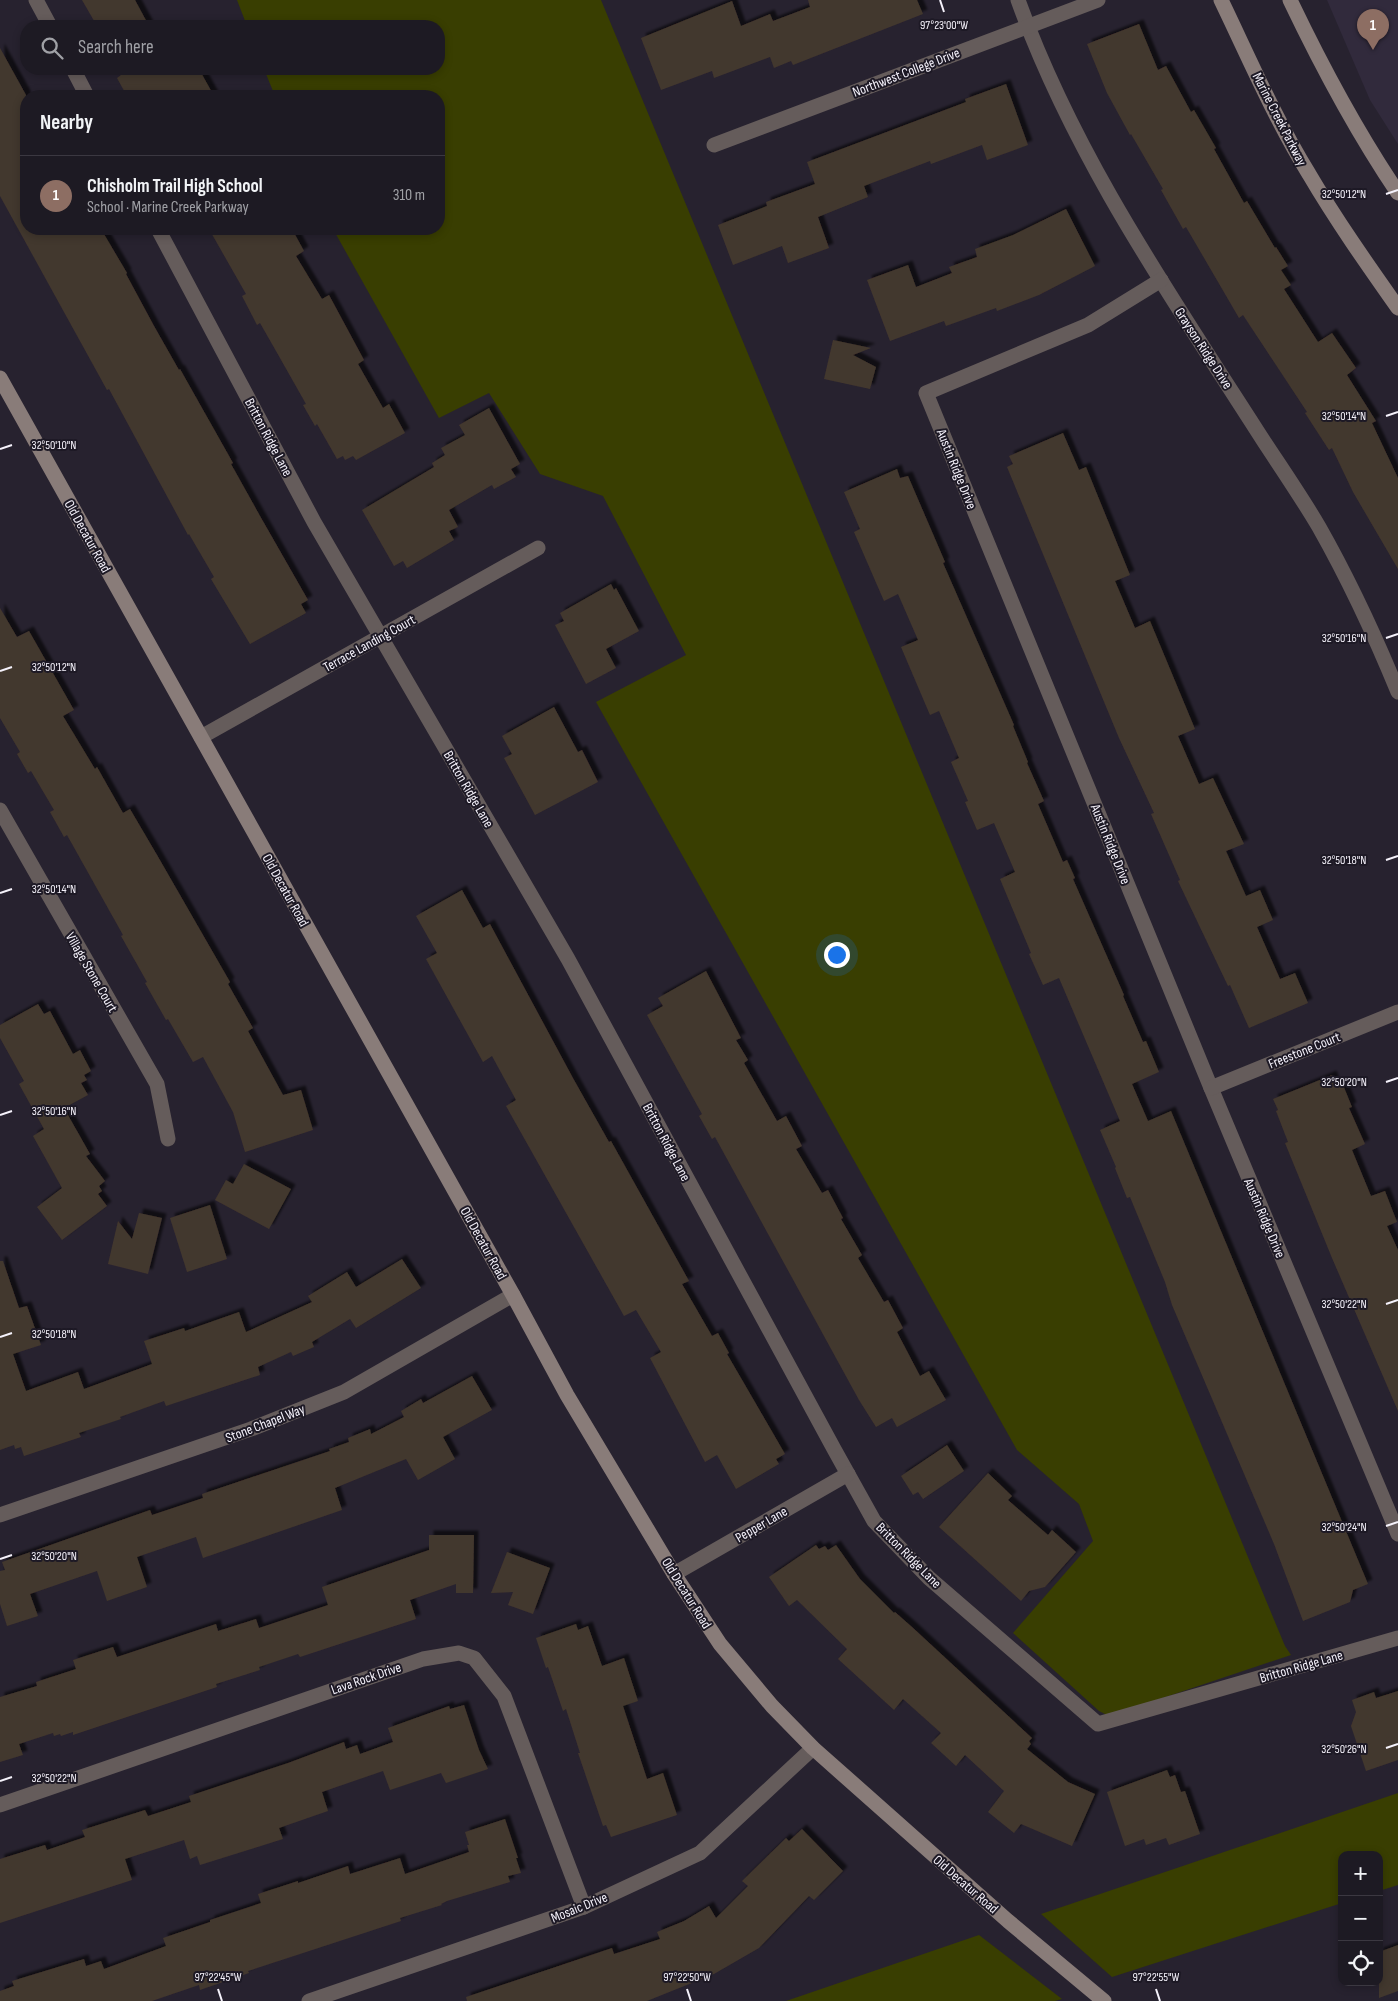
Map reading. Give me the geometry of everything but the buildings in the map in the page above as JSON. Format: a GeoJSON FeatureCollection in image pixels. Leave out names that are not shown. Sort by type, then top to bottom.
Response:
{"type":"FeatureCollection","features":[{"type":"Feature","properties":{"kind":"street"},"geometry":{"type":"LineString","coordinates":[[36,0],[47,20]]}},
{"type":"Feature","properties":{"kind":"street","name":"Grayson Ridge Drive"},"geometry":{"type":"LineString","coordinates":[[1018,0],[1062,108],[1087,156],[1161,280],[1319,528],[1358,604],[1398,692]]}},
{"type":"Feature","properties":{"kind":"street","name":"Northwest College Drive"},"geometry":{"type":"LineString","coordinates":[[714,145],[1098,0]]}},
{"type":"Feature","properties":{"kind":"street","name":"Marine Creek Parkway"},"geometry":{"type":"LineString","coordinates":[[1221,0],[1265,92],[1308,173],[1351,242],[1398,308]]}},
{"type":"Feature","properties":{"kind":"street"},"geometry":{"type":"LineString","coordinates":[[1290,0],[1320,64],[1352,122],[1398,192]]}},
{"type":"Feature","properties":{"kind":"street"},"geometry":{"type":"LineString","coordinates":[[76,75],[84,90]]}},
{"type":"Feature","properties":{"kind":"street","name":"Britton Ridge Lane"},"geometry":{"type":"LineString","coordinates":[[161,235],[314,522],[568,959],[874,1521],[929,1578],[1098,1724],[1398,1638]]}},
{"type":"Feature","properties":{"kind":"street","name":"Austin Ridge Drive"},"geometry":{"type":"LineString","coordinates":[[1161,280],[1088,325],[926,393],[1211,1088],[1398,1534]]}},
{"type":"Feature","properties":{"kind":"street","name":"Old Decatur Road"},"geometry":{"type":"LineString","coordinates":[[0,378],[513,1295],[567,1395],[674,1574],[720,1644],[772,1706],[813,1748],[1008,1921],[1104,2001]]}},
{"type":"Feature","properties":{"kind":"street","name":"Terrace Landing Court"},"geometry":{"type":"LineString","coordinates":[[201,737],[538,548]]}},
{"type":"Feature","properties":{"kind":"street","name":"Village Stone Court"},"geometry":{"type":"LineString","coordinates":[[0,810],[5,832],[157,1084],[168,1140]]}},
{"type":"Feature","properties":{"kind":"street","name":"Freestone Court"},"geometry":{"type":"LineString","coordinates":[[1211,1088],[1398,1012]]}},
{"type":"Feature","properties":{"kind":"street","name":"Stone Chapel Way"},"geometry":{"type":"LineString","coordinates":[[0,1515],[251,1429],[344,1392],[513,1295]]}},
{"type":"Feature","properties":{"kind":"street","name":"Pepper Lane"},"geometry":{"type":"LineString","coordinates":[[674,1574],[848,1474]]}},
{"type":"Feature","properties":{"kind":"street","name":"Lava Rock Drive"},"geometry":{"type":"LineString","coordinates":[[0,1806],[422,1658],[459,1653],[474,1658],[504,1696],[584,1907]]}},
{"type":"Feature","properties":{"kind":"street","name":"Mosaic Drive"},"geometry":{"type":"LineString","coordinates":[[309,2001],[584,1907],[700,1853],[813,1748]]}},
{"type":"Feature","properties":{"kind":"shaded area"},"geometry":{"type":"Polygon","coordinates":[[[1327,0],[1398,0],[1398,144],[1370,100],[1327,0]]]}},
{"type":"Feature","properties":{"kind":"green space"},"geometry":{"type":"Polygon","coordinates":[[[237,0],[601,0],[1285,1646],[1291,1655],[1109,1716],[1099,1711],[1013,1633],[1093,1541],[1079,1504],[1017,1450],[596,702],[686,655],[603,496],[540,474],[489,393],[439,418],[336,235],[445,235],[445,90],[273,90],[266,75],[445,75],[445,20],[245,20],[237,0]]]}},
{"type":"Feature","properties":{"kind":"green space"},"geometry":{"type":"Polygon","coordinates":[[[1398,1793],[1398,1885],[1383,1890],[1383,1851],[1338,1851],[1338,1904],[1112,1977],[1041,1914],[1398,1793]]]}},
{"type":"Feature","properties":{"kind":"green space"},"geometry":{"type":"Polygon","coordinates":[[[979,1935],[1062,1999],[1055,2001],[786,2001],[979,1935]]]}},
{"type":"Feature","properties":{"kind":"place","name":"Chisholm Trail High School"},"geometry":{"type":"Point","coordinates":[1373,50]}}]}
